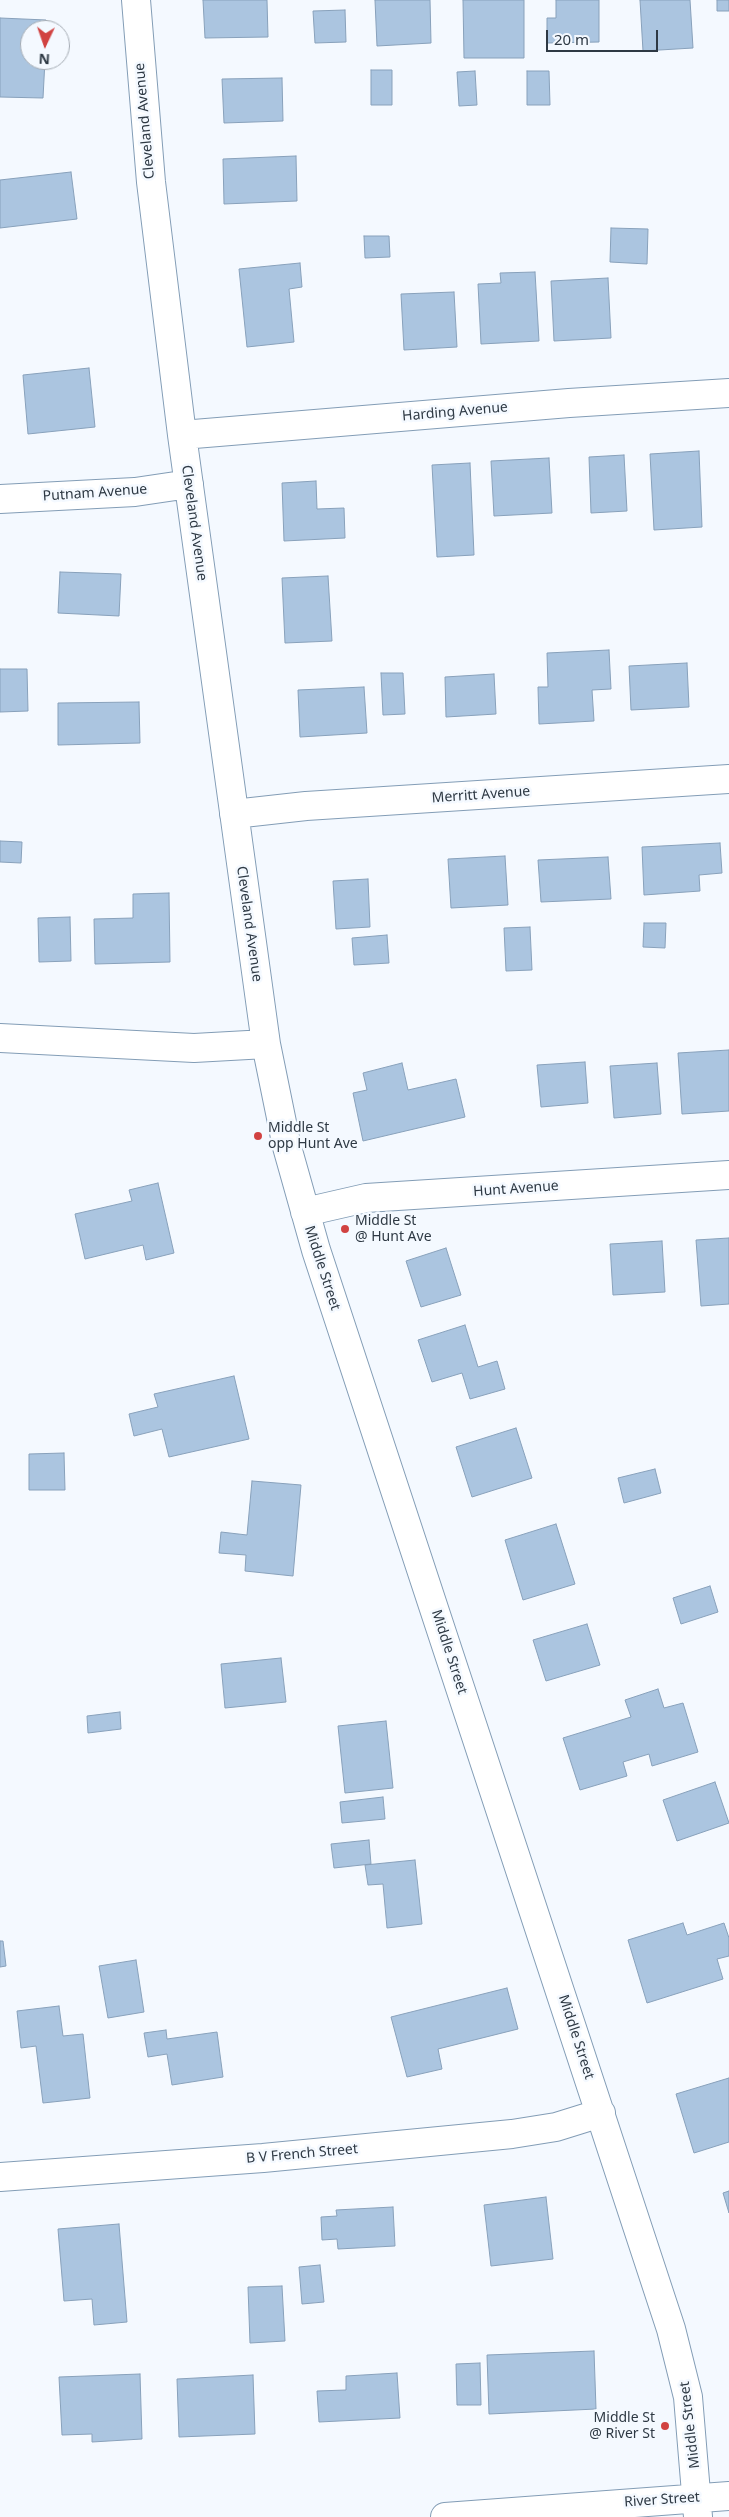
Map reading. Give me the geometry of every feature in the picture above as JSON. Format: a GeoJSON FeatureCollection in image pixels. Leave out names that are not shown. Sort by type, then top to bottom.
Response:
{"type":"FeatureCollection","features":[{"type":"Feature","properties":{"kind":"street","name":"Cleveland Avenue"},"geometry":{"type":"LineString","coordinates":[[136,0],[151,182],[182,436],[266,1044]]}},
{"type":"Feature","properties":{"kind":"street","name":"Harding Avenue"},"geometry":{"type":"LineString","coordinates":[[182,436],[569,403],[729,393]]}},
{"type":"Feature","properties":{"kind":"street","name":"Putnam Avenue"},"geometry":{"type":"LineString","coordinates":[[0,499],[135,492],[189,484]]}},
{"type":"Feature","properties":{"kind":"street","name":"Merritt Avenue"},"geometry":{"type":"LineString","coordinates":[[234,814],[306,806],[729,779]]}},
{"type":"Feature","properties":{"kind":"street"},"geometry":{"type":"LineString","coordinates":[[0,1038],[194,1048],[266,1044]]}},
{"type":"Feature","properties":{"kind":"street","name":"Middle Street"},"geometry":{"type":"LineString","coordinates":[[266,1044],[285,1138],[305,1212],[682,2366],[692,2422],[698,2507]]}},
{"type":"Feature","properties":{"kind":"street","name":"Hunt Avenue"},"geometry":{"type":"LineString","coordinates":[[305,1212],[366,1198],[729,1175]]}},
{"type":"Feature","properties":{"kind":"street","name":"B V French Street"},"geometry":{"type":"LineString","coordinates":[[0,2177],[263,2158],[512,2134],[556,2127],[600,2113]]}},
{"type":"Feature","properties":{"kind":"street","name":"River Street"},"geometry":{"type":"LineString","coordinates":[[445,2517],[698,2507],[729,2496]]}},
{"type":"Feature","properties":{"kind":"building"},"geometry":{"type":"Polygon","coordinates":[[[203,0],[267,0],[268,37],[205,38],[203,0]]]}},
{"type":"Feature","properties":{"kind":"building"},"geometry":{"type":"Polygon","coordinates":[[[375,0],[430,0],[431,43],[377,46],[375,0]]]}},
{"type":"Feature","properties":{"kind":"building"},"geometry":{"type":"Polygon","coordinates":[[[463,0],[524,0],[524,58],[464,58],[463,0]]]}},
{"type":"Feature","properties":{"kind":"building"},"geometry":{"type":"Polygon","coordinates":[[[556,0],[599,0],[599,42],[547,43],[547,18],[556,18],[556,0]]]}},
{"type":"Feature","properties":{"kind":"building"},"geometry":{"type":"Polygon","coordinates":[[[640,0],[690,0],[693,48],[643,51],[640,0]]]}},
{"type":"Feature","properties":{"kind":"building"},"geometry":{"type":"Polygon","coordinates":[[[717,0],[729,0],[729,11],[717,11],[717,0]]]}},
{"type":"Feature","properties":{"kind":"building"},"geometry":{"type":"Polygon","coordinates":[[[345,10],[346,42],[315,43],[313,11],[345,10]]]}},
{"type":"Feature","properties":{"kind":"building"},"geometry":{"type":"Polygon","coordinates":[[[0,18],[46,20],[20,20],[20,70],[44,70],[43,98],[0,97],[0,18]]]}},
{"type":"Feature","properties":{"kind":"building"},"geometry":{"type":"Polygon","coordinates":[[[371,70],[392,70],[392,105],[371,105],[371,70]]]}},
{"type":"Feature","properties":{"kind":"building"},"geometry":{"type":"Polygon","coordinates":[[[475,71],[477,105],[459,106],[457,72],[475,71]]]}},
{"type":"Feature","properties":{"kind":"building"},"geometry":{"type":"Polygon","coordinates":[[[527,71],[549,71],[550,105],[527,105],[527,71]]]}},
{"type":"Feature","properties":{"kind":"building"},"geometry":{"type":"Polygon","coordinates":[[[282,78],[283,121],[224,123],[222,79],[282,78]]]}},
{"type":"Feature","properties":{"kind":"building"},"geometry":{"type":"Polygon","coordinates":[[[296,156],[297,201],[224,204],[223,159],[296,156]]]}},
{"type":"Feature","properties":{"kind":"building"},"geometry":{"type":"Polygon","coordinates":[[[71,172],[77,219],[0,228],[0,180],[71,172]]]}},
{"type":"Feature","properties":{"kind":"building"},"geometry":{"type":"Polygon","coordinates":[[[611,228],[648,229],[647,264],[610,262],[611,228]]]}},
{"type":"Feature","properties":{"kind":"building"},"geometry":{"type":"Polygon","coordinates":[[[364,236],[389,236],[390,257],[365,258],[364,236]]]}},
{"type":"Feature","properties":{"kind":"building"},"geometry":{"type":"Polygon","coordinates":[[[300,263],[302,287],[289,289],[294,342],[247,347],[239,269],[300,263]]]}},
{"type":"Feature","properties":{"kind":"building"},"geometry":{"type":"Polygon","coordinates":[[[535,272],[539,341],[481,344],[478,284],[501,283],[500,273],[535,272]]]}},
{"type":"Feature","properties":{"kind":"building"},"geometry":{"type":"Polygon","coordinates":[[[608,278],[611,338],[554,341],[551,281],[608,278]]]}},
{"type":"Feature","properties":{"kind":"building"},"geometry":{"type":"Polygon","coordinates":[[[454,292],[457,347],[404,350],[401,294],[454,292]]]}},
{"type":"Feature","properties":{"kind":"building"},"geometry":{"type":"Polygon","coordinates":[[[89,368],[95,427],[28,434],[23,375],[89,368]]]}},
{"type":"Feature","properties":{"kind":"building"},"geometry":{"type":"Polygon","coordinates":[[[699,451],[702,527],[654,530],[650,454],[699,451]]]}},
{"type":"Feature","properties":{"kind":"building"},"geometry":{"type":"Polygon","coordinates":[[[624,455],[627,511],[591,513],[589,457],[624,455]]]}},
{"type":"Feature","properties":{"kind":"building"},"geometry":{"type":"Polygon","coordinates":[[[549,458],[552,513],[494,516],[491,461],[549,458]]]}},
{"type":"Feature","properties":{"kind":"building"},"geometry":{"type":"Polygon","coordinates":[[[470,463],[474,555],[437,557],[432,465],[470,463]]]}},
{"type":"Feature","properties":{"kind":"building"},"geometry":{"type":"Polygon","coordinates":[[[316,481],[317,509],[344,508],[345,538],[284,541],[282,483],[316,481]]]}},
{"type":"Feature","properties":{"kind":"building"},"geometry":{"type":"Polygon","coordinates":[[[60,572],[121,574],[119,616],[58,613],[60,572]]]}},
{"type":"Feature","properties":{"kind":"building"},"geometry":{"type":"Polygon","coordinates":[[[328,576],[332,641],[285,643],[282,578],[328,576]]]}},
{"type":"Feature","properties":{"kind":"building"},"geometry":{"type":"Polygon","coordinates":[[[609,650],[611,689],[592,690],[594,721],[539,724],[538,687],[548,687],[547,653],[609,650]]]}},
{"type":"Feature","properties":{"kind":"building"},"geometry":{"type":"Polygon","coordinates":[[[687,663],[689,707],[631,710],[629,666],[687,663]]]}},
{"type":"Feature","properties":{"kind":"building"},"geometry":{"type":"Polygon","coordinates":[[[0,669],[27,669],[28,711],[0,712],[0,669]]]}},
{"type":"Feature","properties":{"kind":"building"},"geometry":{"type":"Polygon","coordinates":[[[381,673],[403,673],[405,714],[383,715],[381,673]]]}},
{"type":"Feature","properties":{"kind":"building"},"geometry":{"type":"Polygon","coordinates":[[[494,674],[496,714],[446,717],[445,677],[494,674]]]}},
{"type":"Feature","properties":{"kind":"building"},"geometry":{"type":"Polygon","coordinates":[[[364,687],[367,733],[300,737],[298,690],[364,687]]]}},
{"type":"Feature","properties":{"kind":"building"},"geometry":{"type":"Polygon","coordinates":[[[139,702],[140,743],[58,745],[58,703],[139,702]]]}},
{"type":"Feature","properties":{"kind":"building"},"geometry":{"type":"Polygon","coordinates":[[[0,841],[22,842],[21,863],[0,862],[0,841]]]}},
{"type":"Feature","properties":{"kind":"building"},"geometry":{"type":"Polygon","coordinates":[[[720,843],[722,873],[699,875],[700,891],[644,895],[642,847],[720,843]]]}},
{"type":"Feature","properties":{"kind":"building"},"geometry":{"type":"Polygon","coordinates":[[[505,856],[508,905],[451,908],[448,859],[505,856]]]}},
{"type":"Feature","properties":{"kind":"building"},"geometry":{"type":"Polygon","coordinates":[[[608,857],[611,899],[541,902],[538,860],[608,857]]]}},
{"type":"Feature","properties":{"kind":"building"},"geometry":{"type":"Polygon","coordinates":[[[368,879],[370,927],[336,929],[333,881],[368,879]]]}},
{"type":"Feature","properties":{"kind":"building"},"geometry":{"type":"Polygon","coordinates":[[[169,893],[170,962],[95,964],[94,919],[133,918],[133,894],[169,893]]]}},
{"type":"Feature","properties":{"kind":"building"},"geometry":{"type":"Polygon","coordinates":[[[70,917],[71,961],[39,962],[38,918],[70,917]]]}},
{"type":"Feature","properties":{"kind":"building"},"geometry":{"type":"Polygon","coordinates":[[[644,923],[666,923],[665,948],[643,947],[644,923]]]}},
{"type":"Feature","properties":{"kind":"building"},"geometry":{"type":"Polygon","coordinates":[[[530,927],[532,970],[506,971],[504,928],[530,927]]]}},
{"type":"Feature","properties":{"kind":"building"},"geometry":{"type":"Polygon","coordinates":[[[387,935],[389,963],[354,965],[352,938],[387,935]]]}},
{"type":"Feature","properties":{"kind":"building"},"geometry":{"type":"Polygon","coordinates":[[[729,1050],[729,1111],[682,1114],[678,1053],[729,1050]]]}},
{"type":"Feature","properties":{"kind":"building"},"geometry":{"type":"Polygon","coordinates":[[[585,1062],[588,1103],[541,1107],[537,1065],[585,1062]]]}},
{"type":"Feature","properties":{"kind":"building"},"geometry":{"type":"Polygon","coordinates":[[[402,1063],[408,1090],[456,1079],[465,1117],[363,1141],[353,1093],[367,1090],[363,1073],[402,1063]]]}},
{"type":"Feature","properties":{"kind":"building"},"geometry":{"type":"Polygon","coordinates":[[[657,1063],[661,1114],[614,1118],[610,1066],[657,1063]]]}},
{"type":"Feature","properties":{"kind":"building"},"geometry":{"type":"Polygon","coordinates":[[[158,1183],[174,1253],[146,1260],[143,1245],[85,1259],[75,1214],[132,1201],[129,1190],[158,1183]]]}},
{"type":"Feature","properties":{"kind":"building"},"geometry":{"type":"Polygon","coordinates":[[[729,1238],[729,1304],[701,1306],[696,1240],[729,1238]]]}},
{"type":"Feature","properties":{"kind":"building"},"geometry":{"type":"Polygon","coordinates":[[[662,1241],[665,1292],[613,1295],[610,1244],[662,1241]]]}},
{"type":"Feature","properties":{"kind":"building"},"geometry":{"type":"Polygon","coordinates":[[[446,1248],[461,1295],[421,1307],[406,1261],[446,1248]]]}},
{"type":"Feature","properties":{"kind":"building"},"geometry":{"type":"Polygon","coordinates":[[[465,1325],[478,1367],[497,1361],[505,1389],[470,1399],[462,1373],[432,1382],[418,1340],[465,1325]]]}},
{"type":"Feature","properties":{"kind":"building"},"geometry":{"type":"Polygon","coordinates":[[[234,1376],[249,1439],[169,1457],[162,1429],[134,1436],[129,1414],[158,1407],[154,1394],[234,1376]]]}},
{"type":"Feature","properties":{"kind":"building"},"geometry":{"type":"Polygon","coordinates":[[[516,1428],[532,1478],[472,1497],[456,1447],[516,1428]]]}},
{"type":"Feature","properties":{"kind":"building"},"geometry":{"type":"Polygon","coordinates":[[[64,1453],[65,1490],[29,1490],[29,1454],[64,1453]]]}},
{"type":"Feature","properties":{"kind":"building"},"geometry":{"type":"Polygon","coordinates":[[[655,1469],[661,1493],[624,1503],[618,1478],[655,1469]]]}},
{"type":"Feature","properties":{"kind":"building"},"geometry":{"type":"Polygon","coordinates":[[[252,1481],[301,1485],[293,1576],[245,1571],[246,1555],[219,1553],[221,1532],[247,1535],[252,1481]]]}},
{"type":"Feature","properties":{"kind":"building"},"geometry":{"type":"Polygon","coordinates":[[[556,1524],[575,1584],[523,1600],[505,1540],[556,1524]]]}},
{"type":"Feature","properties":{"kind":"building"},"geometry":{"type":"Polygon","coordinates":[[[710,1586],[718,1612],[681,1624],[673,1598],[710,1586]]]}},
{"type":"Feature","properties":{"kind":"building"},"geometry":{"type":"Polygon","coordinates":[[[587,1624],[600,1665],[546,1681],[533,1640],[587,1624]]]}},
{"type":"Feature","properties":{"kind":"building"},"geometry":{"type":"Polygon","coordinates":[[[281,1658],[286,1702],[225,1708],[221,1664],[281,1658]]]}},
{"type":"Feature","properties":{"kind":"building"},"geometry":{"type":"Polygon","coordinates":[[[658,1689],[664,1708],[683,1703],[698,1752],[652,1766],[649,1754],[623,1762],[627,1776],[580,1790],[563,1738],[631,1717],[625,1700],[658,1689]]]}},
{"type":"Feature","properties":{"kind":"building"},"geometry":{"type":"Polygon","coordinates":[[[120,1712],[121,1729],[88,1733],[87,1716],[120,1712]]]}},
{"type":"Feature","properties":{"kind":"building"},"geometry":{"type":"Polygon","coordinates":[[[386,1721],[393,1788],[345,1793],[338,1726],[386,1721]]]}},
{"type":"Feature","properties":{"kind":"building"},"geometry":{"type":"Polygon","coordinates":[[[715,1782],[729,1823],[677,1841],[663,1800],[715,1782]]]}},
{"type":"Feature","properties":{"kind":"building"},"geometry":{"type":"Polygon","coordinates":[[[383,1797],[385,1819],[342,1823],[340,1802],[383,1797]]]}},
{"type":"Feature","properties":{"kind":"building"},"geometry":{"type":"Polygon","coordinates":[[[369,1840],[371,1864],[334,1868],[331,1844],[369,1840]]]}},
{"type":"Feature","properties":{"kind":"building"},"geometry":{"type":"Polygon","coordinates":[[[415,1860],[422,1924],[387,1928],[383,1884],[368,1885],[365,1865],[415,1860]]]}},
{"type":"Feature","properties":{"kind":"building"},"geometry":{"type":"Polygon","coordinates":[[[683,1923],[687,1935],[724,1923],[729,1938],[729,1956],[717,1959],[723,1979],[647,2003],[628,1940],[683,1923]]]}},
{"type":"Feature","properties":{"kind":"building"},"geometry":{"type":"Polygon","coordinates":[[[0,1941],[3,1941],[6,1966],[0,1967],[0,1941]]]}},
{"type":"Feature","properties":{"kind":"building"},"geometry":{"type":"Polygon","coordinates":[[[136,1960],[144,2012],[108,2018],[99,1966],[136,1960]]]}},
{"type":"Feature","properties":{"kind":"building"},"geometry":{"type":"Polygon","coordinates":[[[507,1988],[518,2029],[438,2049],[442,2069],[407,2077],[391,2017],[507,1988]]]}},
{"type":"Feature","properties":{"kind":"building"},"geometry":{"type":"Polygon","coordinates":[[[59,2006],[63,2036],[83,2034],[90,2098],[43,2103],[36,2046],[21,2048],[17,2011],[59,2006]]]}},
{"type":"Feature","properties":{"kind":"building"},"geometry":{"type":"Polygon","coordinates":[[[166,2030],[167,2039],[217,2032],[223,2077],[172,2085],[167,2054],[148,2057],[144,2033],[166,2030]]]}},
{"type":"Feature","properties":{"kind":"building"},"geometry":{"type":"Polygon","coordinates":[[[729,2078],[729,2142],[694,2153],[676,2094],[729,2078]]]}},
{"type":"Feature","properties":{"kind":"building"},"geometry":{"type":"Polygon","coordinates":[[[729,2191],[729,2213],[723,2193],[729,2191]]]}},
{"type":"Feature","properties":{"kind":"building"},"geometry":{"type":"Polygon","coordinates":[[[546,2197],[553,2259],[491,2266],[484,2205],[546,2197]]]}},
{"type":"Feature","properties":{"kind":"building"},"geometry":{"type":"Polygon","coordinates":[[[393,2207],[395,2246],[338,2249],[337,2239],[322,2240],[321,2217],[337,2216],[336,2210],[393,2207]]]}},
{"type":"Feature","properties":{"kind":"building"},"geometry":{"type":"Polygon","coordinates":[[[119,2224],[127,2322],[94,2325],[92,2299],[64,2301],[58,2229],[119,2224]]]}},
{"type":"Feature","properties":{"kind":"building"},"geometry":{"type":"Polygon","coordinates":[[[320,2265],[324,2302],[302,2304],[299,2267],[320,2265]]]}},
{"type":"Feature","properties":{"kind":"building"},"geometry":{"type":"Polygon","coordinates":[[[282,2286],[285,2341],[250,2343],[248,2287],[282,2286]]]}},
{"type":"Feature","properties":{"kind":"building"},"geometry":{"type":"Polygon","coordinates":[[[594,2351],[596,2409],[489,2414],[487,2355],[594,2351]]]}},
{"type":"Feature","properties":{"kind":"building"},"geometry":{"type":"Polygon","coordinates":[[[480,2363],[481,2405],[457,2405],[456,2364],[480,2363]]]}},
{"type":"Feature","properties":{"kind":"building"},"geometry":{"type":"Polygon","coordinates":[[[397,2373],[400,2418],[319,2422],[317,2391],[346,2390],[346,2376],[397,2373]]]}},
{"type":"Feature","properties":{"kind":"building"},"geometry":{"type":"Polygon","coordinates":[[[140,2374],[142,2439],[92,2442],[92,2434],[62,2435],[59,2377],[140,2374]]]}},
{"type":"Feature","properties":{"kind":"building"},"geometry":{"type":"Polygon","coordinates":[[[253,2375],[255,2434],[179,2437],[177,2379],[253,2375]]]}},
{"type":"Feature","properties":{"kind":"place","name":"Middle St opp Hunt Ave"},"geometry":{"type":"Point","coordinates":[258,1136]}},
{"type":"Feature","properties":{"kind":"place","name":"Middle St @ Hunt Ave"},"geometry":{"type":"Point","coordinates":[345,1229]}},
{"type":"Feature","properties":{"kind":"place","name":"Middle St @ River St"},"geometry":{"type":"Point","coordinates":[665,2426]}}]}
